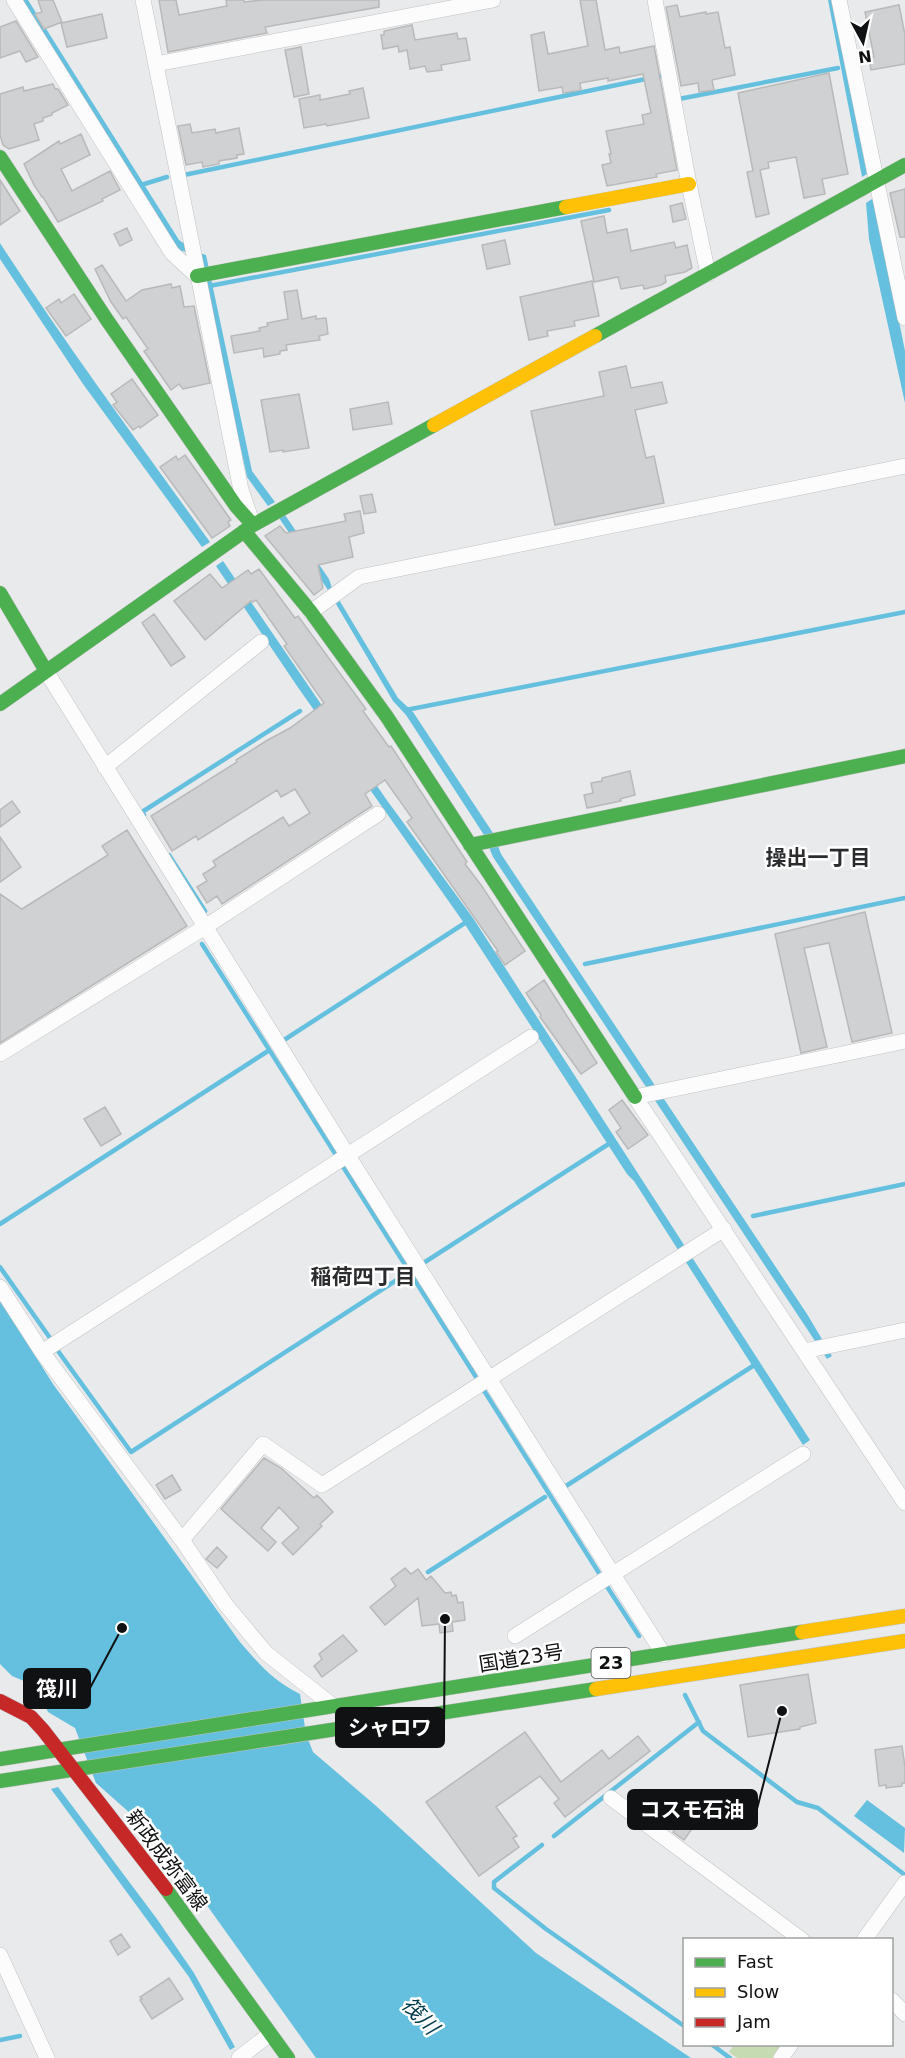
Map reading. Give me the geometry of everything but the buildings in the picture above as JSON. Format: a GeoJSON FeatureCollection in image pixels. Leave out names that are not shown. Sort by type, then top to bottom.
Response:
{"type":"FeatureCollection","features":[{"type":"Feature","properties":{"kind":"main road"},"geometry":{"type":"LineString","coordinates":[[0,158],[107,320],[236,506],[248,528],[387,717],[476,844],[641,1096]]}},
{"type":"Feature","properties":{"kind":"main road"},"geometry":{"type":"LineString","coordinates":[[0,704],[248,528],[905,165]]}},
{"type":"Feature","properties":{"kind":"main road"},"geometry":{"type":"LineString","coordinates":[[204,275],[689,184]]}},
{"type":"Feature","properties":{"kind":"main road"},"geometry":{"type":"LineString","coordinates":[[0,593],[45,671]]}},
{"type":"Feature","properties":{"kind":"main road"},"geometry":{"type":"LineString","coordinates":[[476,844],[905,756]]}},
{"type":"Feature","properties":{"kind":"main road","name":"国道23号"},"geometry":{"type":"LineString","coordinates":[[0,1759],[905,1616]]}},
{"type":"Feature","properties":{"kind":"main road","name":"23"},"geometry":{"type":"LineString","coordinates":[[0,1781],[905,1641]]}},
{"type":"Feature","properties":{"kind":"main road","name":"新政成弥富線"},"geometry":{"type":"LineString","coordinates":[[0,1701],[31,1718],[63,1749],[288,2058]]}},
{"type":"Feature","properties":{"kind":"street"},"geometry":{"type":"LineString","coordinates":[[14,0],[172,253],[204,275]]}},
{"type":"Feature","properties":{"kind":"street"},"geometry":{"type":"LineString","coordinates":[[143,0],[194,260],[204,275],[248,528]]}},
{"type":"Feature","properties":{"kind":"street"},"geometry":{"type":"LineString","coordinates":[[156,64],[493,0]]}},
{"type":"Feature","properties":{"kind":"street"},"geometry":{"type":"LineString","coordinates":[[655,0],[708,274]]}},
{"type":"Feature","properties":{"kind":"street"},"geometry":{"type":"LineString","coordinates":[[839,0],[905,318]]}},
{"type":"Feature","properties":{"kind":"street"},"geometry":{"type":"LineString","coordinates":[[311,612],[360,577],[905,465]]}},
{"type":"Feature","properties":{"kind":"street"},"geometry":{"type":"LineString","coordinates":[[105,767],[261,642]]}},
{"type":"Feature","properties":{"kind":"street"},"geometry":{"type":"LineString","coordinates":[[45,671],[664,1655]]}},
{"type":"Feature","properties":{"kind":"street"},"geometry":{"type":"LineString","coordinates":[[0,1054],[204,927],[378,814]]}},
{"type":"Feature","properties":{"kind":"street"},"geometry":{"type":"LineString","coordinates":[[42,1352],[531,1037]]}},
{"type":"Feature","properties":{"kind":"street"},"geometry":{"type":"LineString","coordinates":[[905,1041],[641,1096],[724,1229],[817,1348],[905,1503]]}},
{"type":"Feature","properties":{"kind":"street"},"geometry":{"type":"LineString","coordinates":[[182,1540],[263,1444],[322,1485],[724,1229]]}},
{"type":"Feature","properties":{"kind":"street"},"geometry":{"type":"LineString","coordinates":[[0,1287],[42,1352],[182,1540],[226,1605],[266,1653],[333,1706]]}},
{"type":"Feature","properties":{"kind":"street"},"geometry":{"type":"LineString","coordinates":[[817,1348],[905,1330]]}},
{"type":"Feature","properties":{"kind":"street"},"geometry":{"type":"LineString","coordinates":[[515,1636],[803,1454]]}},
{"type":"Feature","properties":{"kind":"street"},"geometry":{"type":"LineString","coordinates":[[610,1798],[799,1938]]}},
{"type":"Feature","properties":{"kind":"street"},"geometry":{"type":"LineString","coordinates":[[865,1938],[905,1884]]}},
{"type":"Feature","properties":{"kind":"street"},"geometry":{"type":"LineString","coordinates":[[0,1955],[47,2058]]}},
{"type":"Feature","properties":{"kind":"street"},"geometry":{"type":"LineString","coordinates":[[893,2002],[905,2014]]}},
{"type":"Feature","properties":{"kind":"street"},"geometry":{"type":"LineString","coordinates":[[239,2058],[270,2034]]}},
{"type":"Feature","properties":{"kind":"green space"},"geometry":{"type":"Polygon","coordinates":[[[733,2046],[783,2046],[774,2058],[737,2058],[729,2052],[733,2046]]]}},
{"type":"Feature","properties":{"kind":"water"},"geometry":{"type":"Polygon","coordinates":[[[18,0],[28,0],[179,240],[206,255],[252,471],[275,502],[268,506],[247,477],[200,264],[186,252],[179,250],[18,0]]]}},
{"type":"Feature","properties":{"kind":"water"},"geometry":{"type":"Polygon","coordinates":[[[828,0],[833,0],[867,174],[862,177],[828,0]]]}},
{"type":"Feature","properties":{"kind":"water"},"geometry":{"type":"Polygon","coordinates":[[[872,199],[875,202],[905,351],[905,403],[869,239],[866,203],[872,199]]]}},
{"type":"Feature","properties":{"kind":"water"},"geometry":{"type":"Polygon","coordinates":[[[0,243],[77,356],[210,542],[202,547],[83,384],[0,259],[0,243]]]}},
{"type":"Feature","properties":{"kind":"water"},"geometry":{"type":"Polygon","coordinates":[[[285,515],[329,579],[332,588],[398,698],[413,712],[493,833],[501,854],[807,1314],[832,1356],[827,1359],[493,857],[484,835],[406,715],[393,701],[326,587],[279,518],[285,515]]]}},
{"type":"Feature","properties":{"kind":"water"},"geometry":{"type":"Polygon","coordinates":[[[223,561],[386,799],[473,918],[810,1440],[803,1445],[634,1181],[627,1174],[464,923],[297,686],[216,566],[223,561]]]}},
{"type":"Feature","properties":{"kind":"water"},"geometry":{"type":"Polygon","coordinates":[[[0,1300],[53,1384],[240,1642],[260,1665],[290,1689],[300,1694],[306,1734],[313,1752],[375,1805],[536,1953],[691,2058],[316,2058],[146,1820],[131,1814],[96,1783],[75,1728],[48,1712],[40,1697],[24,1681],[12,1676],[0,1664],[0,1300]]]}},
{"type":"Feature","properties":{"kind":"water"},"geometry":{"type":"Polygon","coordinates":[[[58,1787],[157,1919],[194,1973],[235,2047],[230,2050],[189,1977],[51,1789],[58,1787]]]}},
{"type":"Feature","properties":{"kind":"water"},"geometry":{"type":"Polygon","coordinates":[[[867,1800],[905,1828],[904,1853],[854,1816],[867,1800]]]}},
{"type":"Feature","properties":{"kind":"waterway"},"geometry":{"type":"LineString","coordinates":[[679,99],[838,68]]}},
{"type":"Feature","properties":{"kind":"waterway"},"geometry":{"type":"LineString","coordinates":[[184,175],[660,76]]}},
{"type":"Feature","properties":{"kind":"waterway"},"geometry":{"type":"LineString","coordinates":[[141,185],[167,177]]}},
{"type":"Feature","properties":{"kind":"waterway"},"geometry":{"type":"LineString","coordinates":[[209,286],[609,210]]}},
{"type":"Feature","properties":{"kind":"waterway"},"geometry":{"type":"LineString","coordinates":[[406,710],[905,612]]}},
{"type":"Feature","properties":{"kind":"waterway"},"geometry":{"type":"LineString","coordinates":[[144,815],[142,812],[300,711]]}},
{"type":"Feature","properties":{"kind":"waterway"},"geometry":{"type":"LineString","coordinates":[[169,855],[205,911]]}},
{"type":"Feature","properties":{"kind":"waterway"},"geometry":{"type":"LineString","coordinates":[[585,964],[905,898]]}},
{"type":"Feature","properties":{"kind":"waterway"},"geometry":{"type":"LineString","coordinates":[[284,1040],[468,921]]}},
{"type":"Feature","properties":{"kind":"waterway"},"geometry":{"type":"LineString","coordinates":[[202,944],[336,1155]]}},
{"type":"Feature","properties":{"kind":"waterway"},"geometry":{"type":"LineString","coordinates":[[0,1224],[268,1051]]}},
{"type":"Feature","properties":{"kind":"waterway"},"geometry":{"type":"LineString","coordinates":[[425,1262],[607,1145]]}},
{"type":"Feature","properties":{"kind":"waterway"},"geometry":{"type":"LineString","coordinates":[[342,1165],[476,1377]]}},
{"type":"Feature","properties":{"kind":"waterway"},"geometry":{"type":"LineString","coordinates":[[753,1216],[905,1184]]}},
{"type":"Feature","properties":{"kind":"waterway"},"geometry":{"type":"LineString","coordinates":[[0,1267],[50,1338]]}},
{"type":"Feature","properties":{"kind":"waterway"},"geometry":{"type":"LineString","coordinates":[[58,1351],[131,1452],[406,1274]]}},
{"type":"Feature","properties":{"kind":"waterway"},"geometry":{"type":"LineString","coordinates":[[566,1486],[756,1364]]}},
{"type":"Feature","properties":{"kind":"waterway"},"geometry":{"type":"LineString","coordinates":[[483,1389],[599,1573]]}},
{"type":"Feature","properties":{"kind":"waterway"},"geometry":{"type":"LineString","coordinates":[[428,1572],[545,1497]]}},
{"type":"Feature","properties":{"kind":"waterway"},"geometry":{"type":"LineString","coordinates":[[606,1585],[639,1636]]}},
{"type":"Feature","properties":{"kind":"waterway"},"geometry":{"type":"LineString","coordinates":[[685,1695],[703,1731],[797,1802],[818,1808],[905,1875]]}},
{"type":"Feature","properties":{"kind":"waterway"},"geometry":{"type":"LineString","coordinates":[[554,1836],[699,1722]]}},
{"type":"Feature","properties":{"kind":"waterway"},"geometry":{"type":"LineString","coordinates":[[542,1845],[494,1882],[494,1888],[546,1929],[683,2025]]}},
{"type":"Feature","properties":{"kind":"waterway"},"geometry":{"type":"LineString","coordinates":[[0,2040],[20,2036]]}},
{"type":"Feature","properties":{"kind":"waterway"},"geometry":{"type":"LineString","coordinates":[[714,2046],[730,2058]]}},
{"type":"Feature","properties":{"kind":"traffic: fast"},"geometry":{"type":"LineString","coordinates":[[0,157],[107,320],[236,506],[253,525]]}},
{"type":"Feature","properties":{"kind":"traffic: fast"},"geometry":{"type":"LineString","coordinates":[[595,336],[905,165]]}},
{"type":"Feature","properties":{"kind":"traffic: fast"},"geometry":{"type":"LineString","coordinates":[[197,276],[566,207]]}},
{"type":"Feature","properties":{"kind":"traffic: fast"},"geometry":{"type":"LineString","coordinates":[[0,704],[253,525],[434,425]]}},
{"type":"Feature","properties":{"kind":"traffic: fast"},"geometry":{"type":"LineString","coordinates":[[244,531],[311,612],[387,717],[635,1097]]}},
{"type":"Feature","properties":{"kind":"traffic: fast"},"geometry":{"type":"LineString","coordinates":[[0,593],[46,671]]}},
{"type":"Feature","properties":{"kind":"traffic: fast"},"geometry":{"type":"LineString","coordinates":[[470,845],[905,756]]}},
{"type":"Feature","properties":{"kind":"traffic: fast"},"geometry":{"type":"LineString","coordinates":[[0,1759],[802,1632]]}},
{"type":"Feature","properties":{"kind":"traffic: fast"},"geometry":{"type":"LineString","coordinates":[[0,1781],[596,1689]]}},
{"type":"Feature","properties":{"kind":"traffic: fast"},"geometry":{"type":"LineString","coordinates":[[166,1889],[288,2058]]}},
{"type":"Feature","properties":{"kind":"traffic: slow"},"geometry":{"type":"LineString","coordinates":[[566,207],[689,184]]}},
{"type":"Feature","properties":{"kind":"traffic: slow"},"geometry":{"type":"LineString","coordinates":[[434,425],[595,336]]}},
{"type":"Feature","properties":{"kind":"traffic: slow"},"geometry":{"type":"LineString","coordinates":[[802,1632],[905,1616]]}},
{"type":"Feature","properties":{"kind":"traffic: slow"},"geometry":{"type":"LineString","coordinates":[[596,1689],[905,1641]]}},
{"type":"Feature","properties":{"kind":"traffic: jam"},"geometry":{"type":"LineString","coordinates":[[0,1701],[31,1717],[43,1730],[166,1889]]}},
{"type":"Feature","properties":{"kind":"place","name":"シャロワ"},"geometry":{"type":"Point","coordinates":[445,1619]}},
{"type":"Feature","properties":{"kind":"place","name":"筏川"},"geometry":{"type":"Point","coordinates":[122,1628]}},
{"type":"Feature","properties":{"kind":"place","name":"コスモ石油"},"geometry":{"type":"Point","coordinates":[782,1711]}},
{"type":"Feature","properties":{"kind":"district","name":"操出一丁目"},"geometry":{"type":"Point","coordinates":[818,858]}},
{"type":"Feature","properties":{"kind":"district","name":"稲荷四丁目"},"geometry":{"type":"Point","coordinates":[363,1277]}}]}
